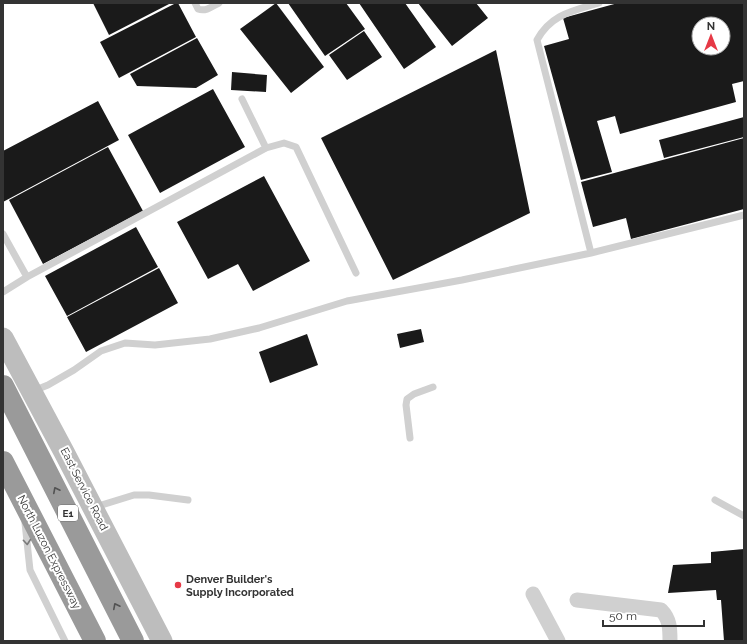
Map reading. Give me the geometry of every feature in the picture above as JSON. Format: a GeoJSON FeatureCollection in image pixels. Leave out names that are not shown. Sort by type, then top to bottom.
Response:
{"type":"FeatureCollection","features":[{"type":"Feature","properties":{"kind":"highway","name":"E1"},"geometry":{"type":"LineString","coordinates":[[3,386],[133,641]]}},
{"type":"Feature","properties":{"kind":"highway","name":"North Luzon Expressway"},"geometry":{"type":"LineString","coordinates":[[3,462],[95,641]]}},
{"type":"Feature","properties":{"kind":"street","name":"East Service Road"},"geometry":{"type":"LineString","coordinates":[[3,338],[162,641]]}},
{"type":"Feature","properties":{"kind":"street"},"geometry":{"type":"LineString","coordinates":[[533,594],[558,641]]}},
{"type":"Feature","properties":{"kind":"street"},"geometry":{"type":"LineString","coordinates":[[577,600],[660,610],[666,615],[669,621],[670,641]]}},
{"type":"Feature","properties":{"kind":"lane"},"geometry":{"type":"LineString","coordinates":[[195,3],[198,9],[205,10],[219,3]]}},
{"type":"Feature","properties":{"kind":"lane"},"geometry":{"type":"LineString","coordinates":[[591,253],[537,40],[548,24],[562,14],[600,3]]}},
{"type":"Feature","properties":{"kind":"lane"},"geometry":{"type":"LineString","coordinates":[[242,99],[266,148]]}},
{"type":"Feature","properties":{"kind":"lane"},"geometry":{"type":"LineString","coordinates":[[3,292],[27,277],[266,148],[284,143],[296,147],[356,273]]}},
{"type":"Feature","properties":{"kind":"lane"},"geometry":{"type":"LineString","coordinates":[[32,391],[55,381],[74,370],[101,351],[124,343],[155,345],[210,339],[259,328],[347,301],[591,253],[744,216]]}},
{"type":"Feature","properties":{"kind":"lane"},"geometry":{"type":"LineString","coordinates":[[3,234],[27,277]]}},
{"type":"Feature","properties":{"kind":"lane"},"geometry":{"type":"LineString","coordinates":[[410,438],[406,405],[407,399],[414,394],[433,387]]}},
{"type":"Feature","properties":{"kind":"lane"},"geometry":{"type":"LineString","coordinates":[[93,507],[134,495],[149,495],[188,500]]}},
{"type":"Feature","properties":{"kind":"lane"},"geometry":{"type":"LineString","coordinates":[[715,500],[744,516]]}},
{"type":"Feature","properties":{"kind":"lane"},"geometry":{"type":"LineString","coordinates":[[24,503],[30,570],[64,641]]}},
{"type":"Feature","properties":{"kind":"building"},"geometry":{"type":"Polygon","coordinates":[[[93,3],[171,3],[109,35],[93,3]]]}},
{"type":"Feature","properties":{"kind":"building"},"geometry":{"type":"Polygon","coordinates":[[[178,3],[196,37],[119,78],[100,42],[178,3]]]}},
{"type":"Feature","properties":{"kind":"building"},"geometry":{"type":"Polygon","coordinates":[[[276,3],[324,67],[291,93],[240,29],[276,3]]]}},
{"type":"Feature","properties":{"kind":"building"},"geometry":{"type":"Polygon","coordinates":[[[288,3],[346,3],[365,29],[325,56],[288,3]]]}},
{"type":"Feature","properties":{"kind":"building"},"geometry":{"type":"Polygon","coordinates":[[[359,3],[405,3],[436,47],[404,69],[359,3]]]}},
{"type":"Feature","properties":{"kind":"building"},"geometry":{"type":"Polygon","coordinates":[[[418,3],[476,3],[488,18],[452,46],[418,3]]]}},
{"type":"Feature","properties":{"kind":"building"},"geometry":{"type":"Polygon","coordinates":[[[618,3],[744,3],[744,81],[732,84],[736,102],[620,134],[615,116],[597,121],[612,172],[581,180],[544,46],[569,39],[563,18],[618,3]]]}},
{"type":"Feature","properties":{"kind":"building"},"geometry":{"type":"Polygon","coordinates":[[[364,31],[382,57],[347,80],[329,55],[364,31]]]}},
{"type":"Feature","properties":{"kind":"building"},"geometry":{"type":"Polygon","coordinates":[[[197,38],[218,75],[196,88],[137,86],[130,74],[197,38]]]}},
{"type":"Feature","properties":{"kind":"building"},"geometry":{"type":"Polygon","coordinates":[[[496,50],[530,213],[393,280],[321,138],[496,50]]]}},
{"type":"Feature","properties":{"kind":"building"},"geometry":{"type":"Polygon","coordinates":[[[232,72],[267,75],[266,92],[231,90],[232,72]]]}},
{"type":"Feature","properties":{"kind":"building"},"geometry":{"type":"Polygon","coordinates":[[[213,89],[245,147],[160,193],[128,135],[213,89]]]}},
{"type":"Feature","properties":{"kind":"building"},"geometry":{"type":"Polygon","coordinates":[[[98,101],[119,140],[3,202],[3,151],[98,101]]]}},
{"type":"Feature","properties":{"kind":"building"},"geometry":{"type":"Polygon","coordinates":[[[744,117],[744,137],[664,158],[659,140],[744,117]]]}},
{"type":"Feature","properties":{"kind":"building"},"geometry":{"type":"Polygon","coordinates":[[[744,138],[744,209],[631,239],[626,218],[593,227],[581,182],[744,138]]]}},
{"type":"Feature","properties":{"kind":"building"},"geometry":{"type":"Polygon","coordinates":[[[108,147],[143,211],[43,264],[9,200],[108,147]]]}},
{"type":"Feature","properties":{"kind":"building"},"geometry":{"type":"Polygon","coordinates":[[[264,176],[310,261],[253,291],[238,264],[208,279],[177,222],[264,176]]]}},
{"type":"Feature","properties":{"kind":"building"},"geometry":{"type":"Polygon","coordinates":[[[136,227],[158,267],[67,316],[45,276],[136,227]]]}},
{"type":"Feature","properties":{"kind":"building"},"geometry":{"type":"Polygon","coordinates":[[[159,268],[178,303],[86,352],[67,317],[159,268]]]}},
{"type":"Feature","properties":{"kind":"building"},"geometry":{"type":"Polygon","coordinates":[[[421,329],[424,342],[400,348],[397,334],[421,329]]]}},
{"type":"Feature","properties":{"kind":"building"},"geometry":{"type":"Polygon","coordinates":[[[307,334],[318,365],[270,383],[259,352],[307,334]]]}},
{"type":"Feature","properties":{"kind":"building"},"geometry":{"type":"Polygon","coordinates":[[[744,549],[744,641],[724,641],[721,600],[717,600],[716,590],[668,593],[673,565],[711,563],[711,552],[744,549]]]}},
{"type":"Feature","properties":{"kind":"place","name":"Denver Builder's Supply Incorporated"},"geometry":{"type":"Point","coordinates":[178,585]}}]}
